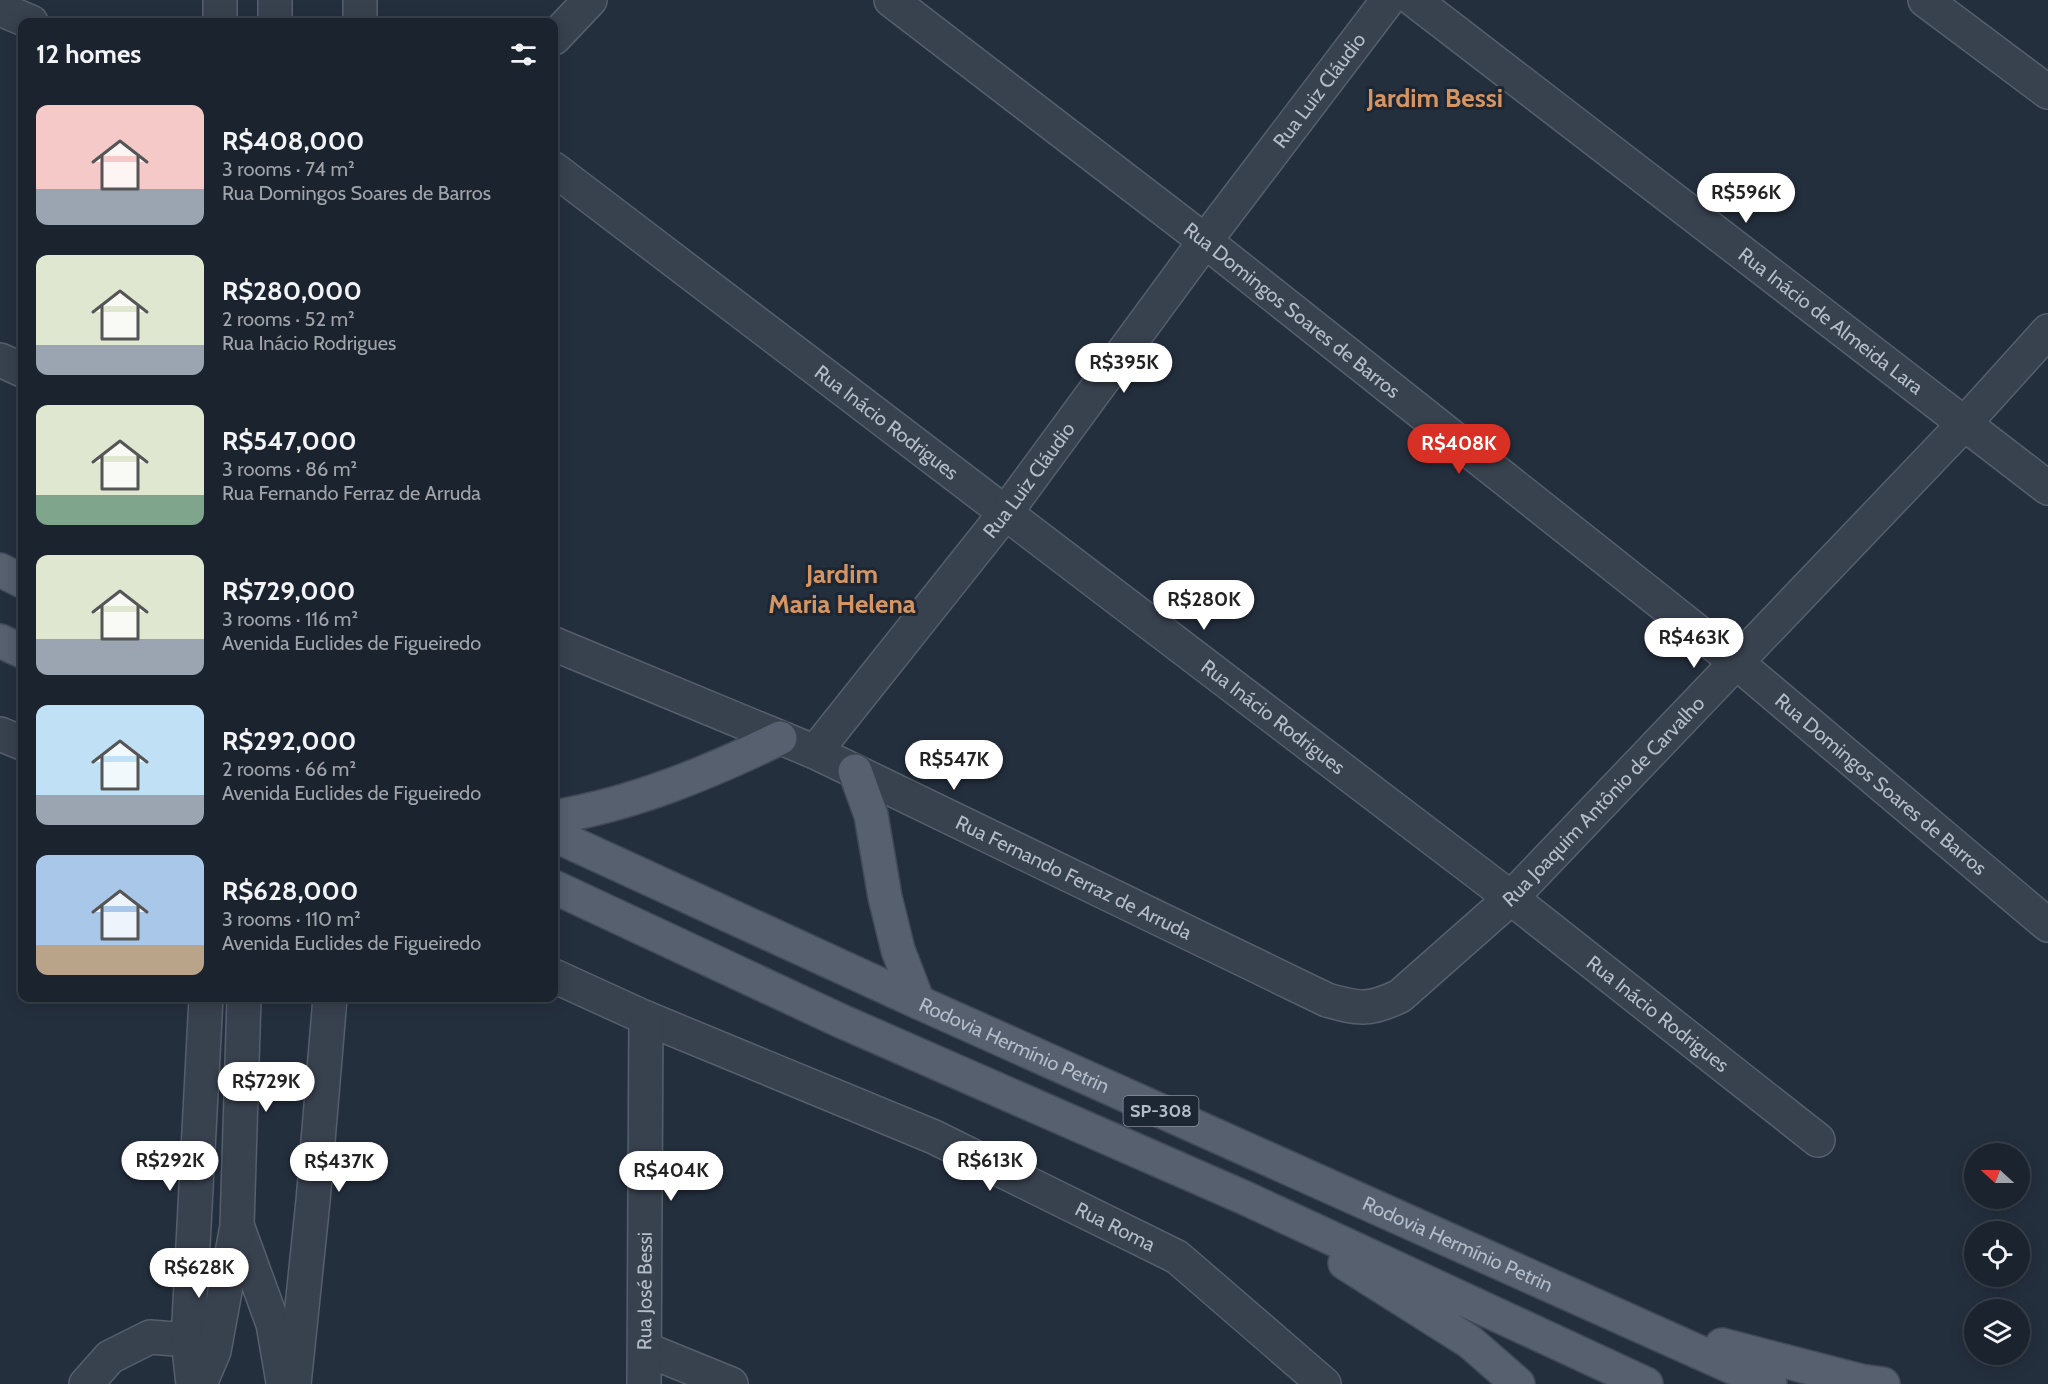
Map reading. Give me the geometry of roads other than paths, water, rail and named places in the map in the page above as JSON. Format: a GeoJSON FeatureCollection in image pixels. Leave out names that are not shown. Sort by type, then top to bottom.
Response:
{"type":"FeatureCollection","features":[{"type":"Feature","properties":{"kind":"main road"},"geometry":{"type":"LineString","coordinates":[[0,570],[18,579]]}},
{"type":"Feature","properties":{"kind":"main road"},"geometry":{"type":"LineString","coordinates":[[0,641],[18,649]]}},
{"type":"Feature","properties":{"kind":"main road"},"geometry":{"type":"LineString","coordinates":[[558,816],[619,804],[736,759],[780,738]]}},
{"type":"Feature","properties":{"kind":"main road"},"geometry":{"type":"LineString","coordinates":[[855,771],[871,815],[885,897],[898,950],[918,1002]]}},
{"type":"Feature","properties":{"kind":"main road","name":"Rodovia Hermínio Petrin"},"geometry":{"type":"LineString","coordinates":[[558,838],[1770,1384]]}},
{"type":"Feature","properties":{"kind":"main road","name":"SP-308"},"geometry":{"type":"LineString","coordinates":[[558,889],[852,1025],[1245,1198],[1646,1384]]}},
{"type":"Feature","properties":{"kind":"main road"},"geometry":{"type":"LineString","coordinates":[[1245,1198],[1385,1290],[1470,1342],[1518,1384]]}},
{"type":"Feature","properties":{"kind":"main road"},"geometry":{"type":"LineString","coordinates":[[1629,1321],[1860,1381],[1883,1384]]}},
{"type":"Feature","properties":{"kind":"street"},"geometry":{"type":"LineString","coordinates":[[220,0],[220,18]]}},
{"type":"Feature","properties":{"kind":"street"},"geometry":{"type":"LineString","coordinates":[[275,0],[275,18]]}},
{"type":"Feature","properties":{"kind":"street"},"geometry":{"type":"LineString","coordinates":[[360,0],[360,18]]}},
{"type":"Feature","properties":{"kind":"street"},"geometry":{"type":"LineString","coordinates":[[558,34],[590,0]]}},
{"type":"Feature","properties":{"kind":"street","name":"Rua Domingos Soares de Barros"},"geometry":{"type":"LineString","coordinates":[[891,0],[1205,241],[1736,663],[2048,925]]}},
{"type":"Feature","properties":{"kind":"street","name":"Rua Luiz Cláudio"},"geometry":{"type":"LineString","coordinates":[[815,752],[1006,512],[1205,241],[1388,0]]}},
{"type":"Feature","properties":{"kind":"street","name":"Rua Inácio de Almeida Lara"},"geometry":{"type":"LineString","coordinates":[[1414,0],[2048,488]]}},
{"type":"Feature","properties":{"kind":"street"},"geometry":{"type":"LineString","coordinates":[[1925,0],[2048,93]]}},
{"type":"Feature","properties":{"kind":"street"},"geometry":{"type":"LineString","coordinates":[[0,9],[21,18]]}},
{"type":"Feature","properties":{"kind":"street","name":"Rua Inácio Rodrigues"},"geometry":{"type":"LineString","coordinates":[[558,172],[1511,898],[1818,1140]]}},
{"type":"Feature","properties":{"kind":"street","name":"Rua Joaquim Antônio de Carvalho"},"geometry":{"type":"LineString","coordinates":[[1327,1000],[1357,1008],[1381,1005],[1400,996],[1511,898],[1964,424],[2048,332]]}},
{"type":"Feature","properties":{"kind":"street"},"geometry":{"type":"LineString","coordinates":[[0,360],[18,368]]}},
{"type":"Feature","properties":{"kind":"street","name":"Rua Fernando Ferraz de Arruda"},"geometry":{"type":"LineString","coordinates":[[558,646],[815,752],[1327,1000]]}},
{"type":"Feature","properties":{"kind":"street"},"geometry":{"type":"LineString","coordinates":[[0,734],[18,741]]}},
{"type":"Feature","properties":{"kind":"street","name":"Rua Roma"},"geometry":{"type":"LineString","coordinates":[[558,978],[646,1018],[934,1137],[1178,1257],[1324,1384]]}},
{"type":"Feature","properties":{"kind":"street"},"geometry":{"type":"LineString","coordinates":[[193,1384],[188,1340],[206,1002]]}},
{"type":"Feature","properties":{"kind":"street"},"geometry":{"type":"LineString","coordinates":[[200,1384],[214,1351],[237,1226],[244,1002]]}},
{"type":"Feature","properties":{"kind":"street"},"geometry":{"type":"LineString","coordinates":[[294,1384],[313,1201],[330,1002]]}},
{"type":"Feature","properties":{"kind":"street","name":"Rua José Bessi"},"geometry":{"type":"LineString","coordinates":[[644,1384],[646,1018]]}},
{"type":"Feature","properties":{"kind":"street"},"geometry":{"type":"LineString","coordinates":[[237,1226],[273,1324],[283,1384]]}},
{"type":"Feature","properties":{"kind":"street"},"geometry":{"type":"LineString","coordinates":[[86,1384],[110,1357],[150,1337],[188,1340]]}},
{"type":"Feature","properties":{"kind":"street"},"geometry":{"type":"LineString","coordinates":[[645,1349],[731,1384]]}},
{"type":"Feature","properties":{"kind":"district","name":"Jardim Bessi"},"geometry":{"type":"Point","coordinates":[1435,98]}},
{"type":"Feature","properties":{"kind":"district","name":"Jardim Maria Helena"},"geometry":{"type":"Point","coordinates":[842,589]}}]}
